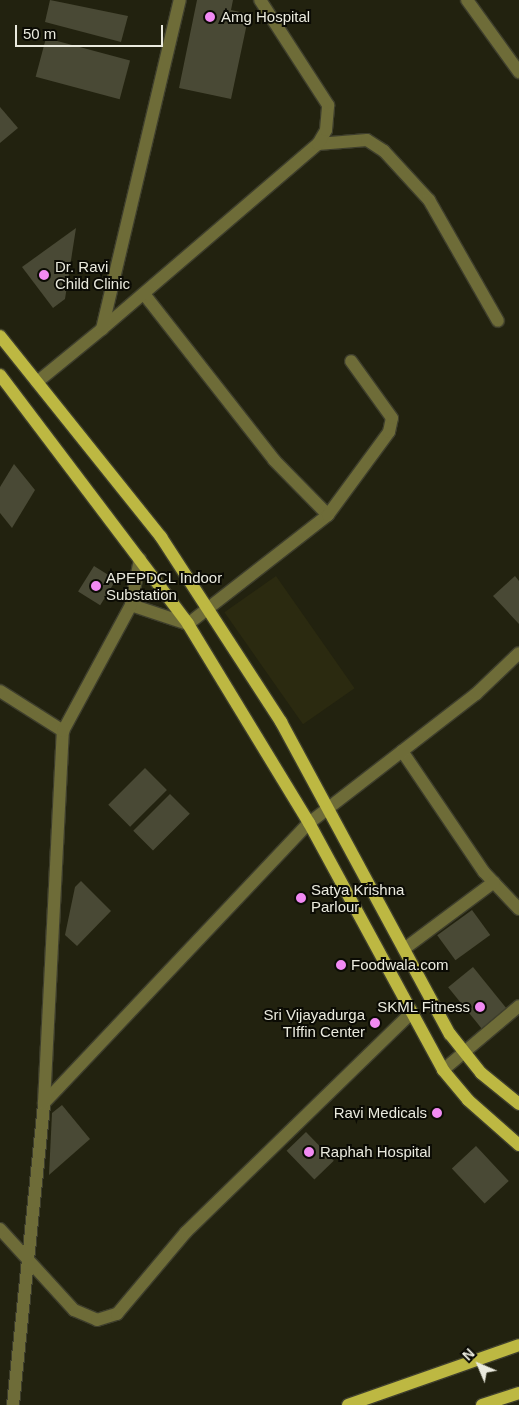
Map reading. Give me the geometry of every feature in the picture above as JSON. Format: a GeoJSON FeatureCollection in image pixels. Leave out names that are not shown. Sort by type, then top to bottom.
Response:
{"type":"FeatureCollection","features":[{"type":"Feature","properties":{"kind":"main road"},"geometry":{"type":"LineString","coordinates":[[0,336],[145,516],[281,722],[331,810],[404,949],[462,1053],[519,1104]]}},
{"type":"Feature","properties":{"kind":"main road"},"geometry":{"type":"LineString","coordinates":[[0,375],[188,624],[308,823],[410,1014],[443,1070],[468,1100],[519,1145]]}},
{"type":"Feature","properties":{"kind":"main road"},"geometry":{"type":"LineString","coordinates":[[348,1405],[519,1345]]}},
{"type":"Feature","properties":{"kind":"main road"},"geometry":{"type":"LineString","coordinates":[[483,1405],[519,1394]]}},
{"type":"Feature","properties":{"kind":"street"},"geometry":{"type":"LineString","coordinates":[[102,328],[180,0]]}},
{"type":"Feature","properties":{"kind":"street"},"geometry":{"type":"LineString","coordinates":[[467,0],[519,72]]}},
{"type":"Feature","properties":{"kind":"street"},"geometry":{"type":"LineString","coordinates":[[37,382],[144,294],[318,144],[328,123],[328,105],[263,1]]}},
{"type":"Feature","properties":{"kind":"street"},"geometry":{"type":"LineString","coordinates":[[318,144],[367,140],[384,151],[428,200],[498,321]]}},
{"type":"Feature","properties":{"kind":"street"},"geometry":{"type":"LineString","coordinates":[[144,294],[274,460],[328,515]]}},
{"type":"Feature","properties":{"kind":"street"},"geometry":{"type":"LineString","coordinates":[[131,605],[188,624],[209,612],[328,515],[384,440],[392,418],[351,361]]}},
{"type":"Feature","properties":{"kind":"street"},"geometry":{"type":"LineString","coordinates":[[14,1405],[30,1260],[44,1104],[63,731],[131,605],[140,559]]}},
{"type":"Feature","properties":{"kind":"street"},"geometry":{"type":"LineString","coordinates":[[44,1104],[308,823],[331,810],[402,751],[476,694],[519,653]]}},
{"type":"Feature","properties":{"kind":"street"},"geometry":{"type":"LineString","coordinates":[[0,691],[63,731]]}},
{"type":"Feature","properties":{"kind":"street"},"geometry":{"type":"LineString","coordinates":[[402,751],[494,882],[519,910]]}},
{"type":"Feature","properties":{"kind":"street"},"geometry":{"type":"LineString","coordinates":[[404,949],[494,882]]}},
{"type":"Feature","properties":{"kind":"street"},"geometry":{"type":"LineString","coordinates":[[443,1070],[519,1006]]}},
{"type":"Feature","properties":{"kind":"street"},"geometry":{"type":"LineString","coordinates":[[0,1229],[74,1310],[97,1320],[116,1314],[186,1232],[410,1014]]}},
{"type":"Feature","properties":{"kind":"shaded area"},"geometry":{"type":"Polygon","coordinates":[[[276,576],[355,688],[303,724],[224,612],[276,576]]]}},
{"type":"Feature","properties":{"kind":"building"},"geometry":{"type":"Polygon","coordinates":[[[50,0],[128,16],[121,42],[45,22],[50,0]]]}},
{"type":"Feature","properties":{"kind":"building"},"geometry":{"type":"Polygon","coordinates":[[[197,0],[233,0],[231,10],[249,14],[231,99],[179,88],[197,0]]]}},
{"type":"Feature","properties":{"kind":"building"},"geometry":{"type":"Polygon","coordinates":[[[46,38],[130,61],[120,99],[36,77],[46,38]]]}},
{"type":"Feature","properties":{"kind":"building"},"geometry":{"type":"Polygon","coordinates":[[[0,107],[18,128],[0,143],[0,107]]]}},
{"type":"Feature","properties":{"kind":"building"},"geometry":{"type":"Polygon","coordinates":[[[76,228],[65,299],[53,308],[22,267],[76,228]]]}},
{"type":"Feature","properties":{"kind":"building"},"geometry":{"type":"Polygon","coordinates":[[[14,464],[35,490],[12,528],[0,513],[0,487],[14,464]]]}},
{"type":"Feature","properties":{"kind":"building","name":"APEPDCL Indoor Substation"},"geometry":{"type":"Polygon","coordinates":[[[94,566],[116,580],[100,605],[78,591],[94,566]]]}},
{"type":"Feature","properties":{"kind":"building"},"geometry":{"type":"Polygon","coordinates":[[[515,576],[519,581],[519,624],[493,596],[515,576]]]}},
{"type":"Feature","properties":{"kind":"building"},"geometry":{"type":"Polygon","coordinates":[[[145,768],[167,790],[130,827],[108,805],[145,768]]]}},
{"type":"Feature","properties":{"kind":"building"},"geometry":{"type":"Polygon","coordinates":[[[170,794],[190,814],[153,851],[133,831],[170,794]]]}},
{"type":"Feature","properties":{"kind":"building"},"geometry":{"type":"Polygon","coordinates":[[[81,881],[111,911],[77,946],[65,935],[75,887],[81,881]]]}},
{"type":"Feature","properties":{"kind":"building"},"geometry":{"type":"Polygon","coordinates":[[[472,910],[490,935],[455,960],[437,935],[472,910]]]}},
{"type":"Feature","properties":{"kind":"building"},"geometry":{"type":"Polygon","coordinates":[[[473,967],[510,1013],[485,1033],[448,987],[473,967]]]}},
{"type":"Feature","properties":{"kind":"building"},"geometry":{"type":"Polygon","coordinates":[[[62,1105],[90,1139],[49,1175],[52,1113],[62,1105]]]}},
{"type":"Feature","properties":{"kind":"building"},"geometry":{"type":"Polygon","coordinates":[[[306,1132],[334,1161],[314,1180],[287,1151],[306,1132]]]}},
{"type":"Feature","properties":{"kind":"building"},"geometry":{"type":"Polygon","coordinates":[[[476,1146],[509,1181],[485,1204],[452,1169],[476,1146]]]}},
{"type":"Feature","properties":{"kind":"place","name":"Amg Hospital"},"geometry":{"type":"Point","coordinates":[210,17]}},
{"type":"Feature","properties":{"kind":"place","name":"Dr. Ravi Child Clinic"},"geometry":{"type":"Point","coordinates":[44,275]}},
{"type":"Feature","properties":{"kind":"place","name":"APEPDCL Indoor Substation"},"geometry":{"type":"Point","coordinates":[96,586]}},
{"type":"Feature","properties":{"kind":"place","name":"Satya Krishna Parlour"},"geometry":{"type":"Point","coordinates":[301,898]}},
{"type":"Feature","properties":{"kind":"place","name":"Foodwala.com"},"geometry":{"type":"Point","coordinates":[341,965]}},
{"type":"Feature","properties":{"kind":"place","name":"SKML Fitness"},"geometry":{"type":"Point","coordinates":[480,1007]}},
{"type":"Feature","properties":{"kind":"place","name":"Sri Vijayadurga TIffin Center"},"geometry":{"type":"Point","coordinates":[375,1023]}},
{"type":"Feature","properties":{"kind":"place","name":"Ravi Medicals"},"geometry":{"type":"Point","coordinates":[437,1113]}},
{"type":"Feature","properties":{"kind":"place","name":"Raphah Hospital"},"geometry":{"type":"Point","coordinates":[309,1152]}}]}
